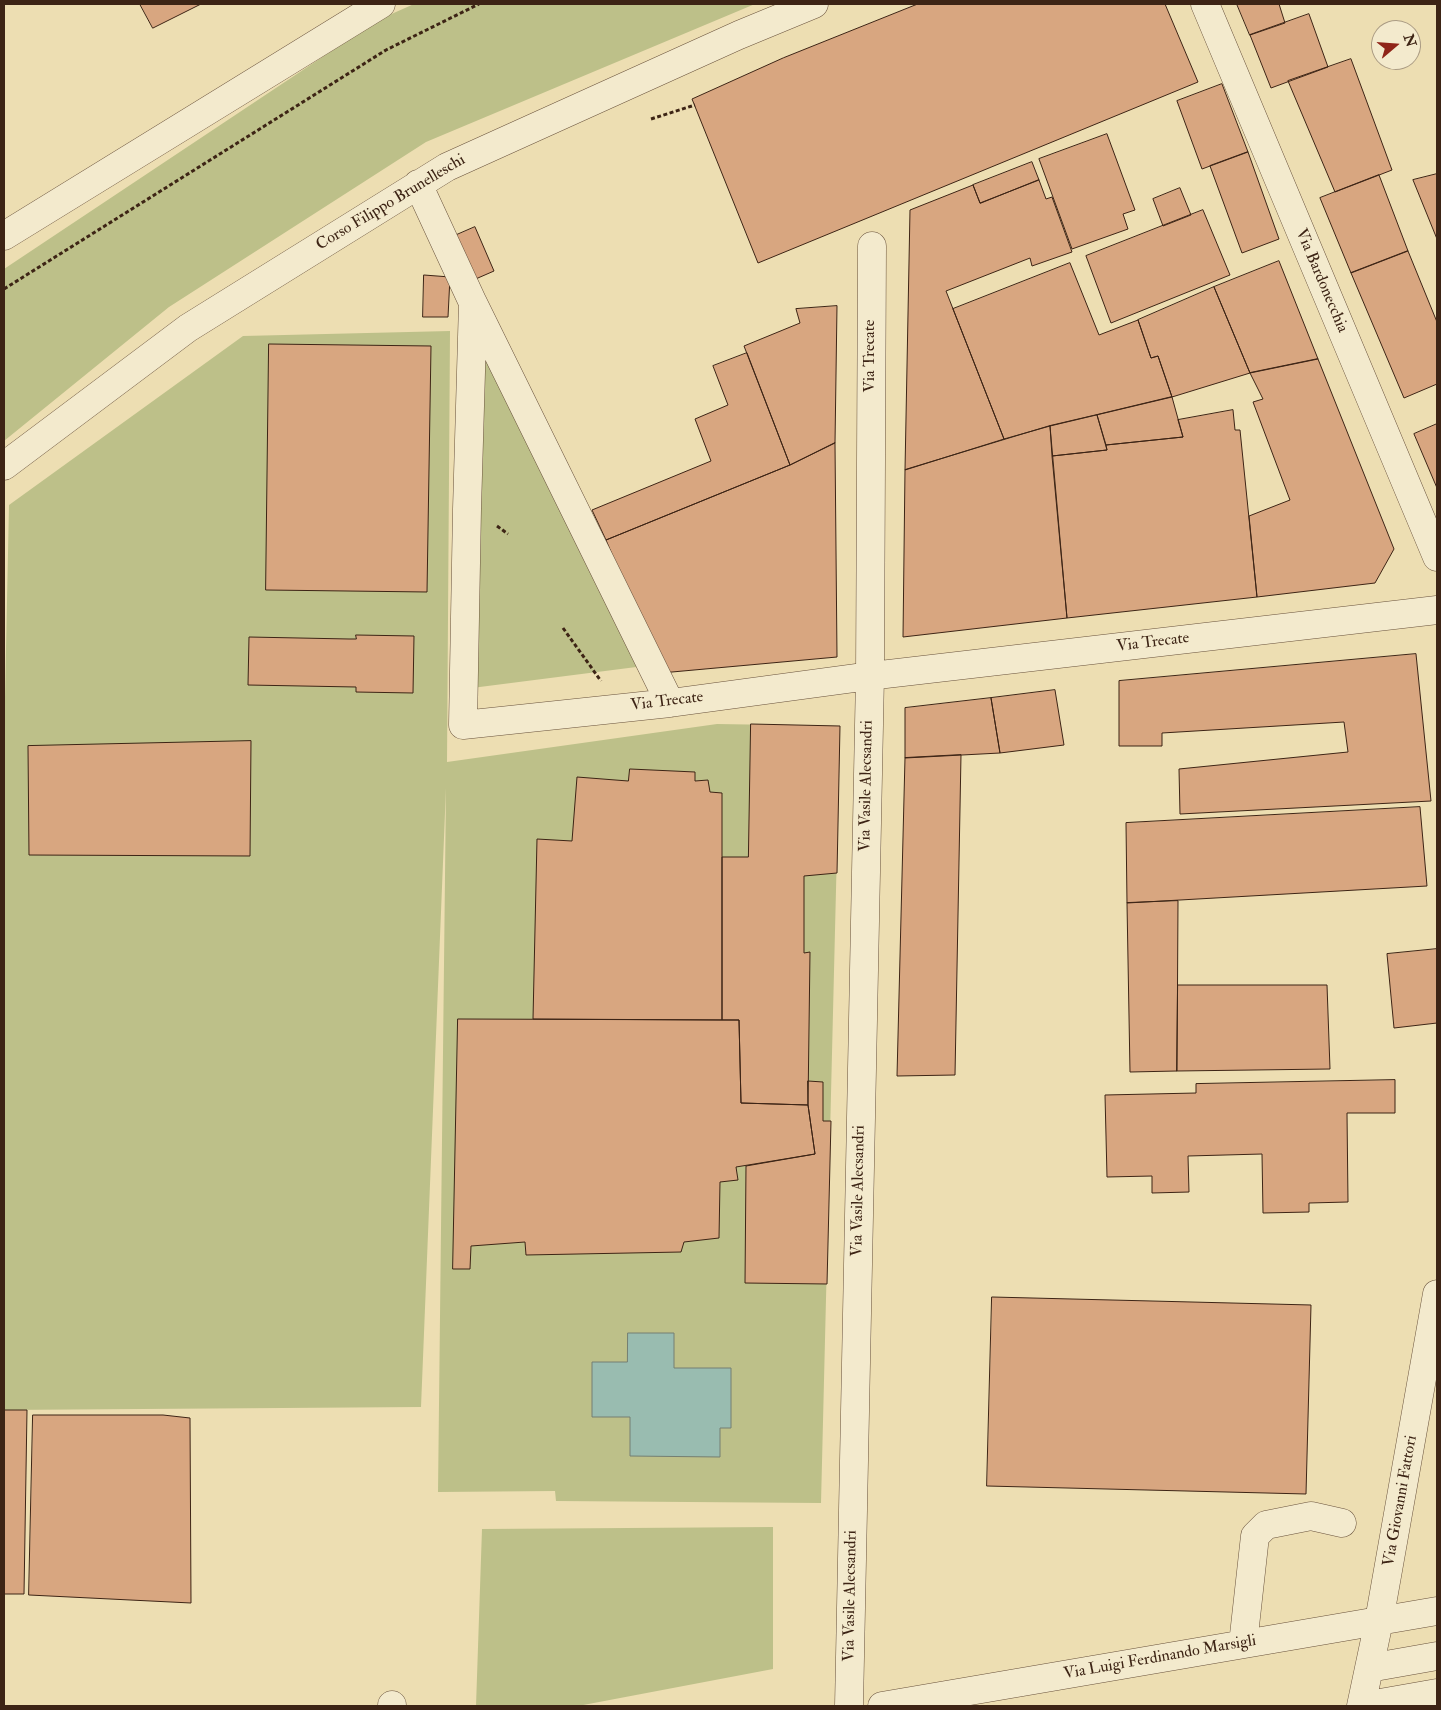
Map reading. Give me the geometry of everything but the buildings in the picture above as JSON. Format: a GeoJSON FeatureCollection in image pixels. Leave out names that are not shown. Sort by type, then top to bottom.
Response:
{"type":"FeatureCollection","features":[{"type":"Feature","properties":{"kind":"street"},"geometry":{"type":"LineString","coordinates":[[4,236],[381,4]]}},
{"type":"Feature","properties":{"kind":"street","name":"Corso Filippo Brunelleschi"},"geometry":{"type":"LineString","coordinates":[[4,466],[188,328],[447,167],[739,35],[814,4]]}},
{"type":"Feature","properties":{"kind":"street","name":"Via Bardonecchia"},"geometry":{"type":"LineString","coordinates":[[1205,4],[1437,557]]}},
{"type":"Feature","properties":{"kind":"street"},"geometry":{"type":"LineString","coordinates":[[418,184],[473,303],[670,702]]}},
{"type":"Feature","properties":{"kind":"street","name":"Via Trecate"},"geometry":{"type":"LineString","coordinates":[[870,676],[872,246]]}},
{"type":"Feature","properties":{"kind":"street","name":"Via Trecate"},"geometry":{"type":"LineString","coordinates":[[473,303],[463,725],[620,708],[870,676],[1437,610]]}},
{"type":"Feature","properties":{"kind":"street","name":"Via Vasile Alecsandri"},"geometry":{"type":"LineString","coordinates":[[849,1706],[870,676]]}},
{"type":"Feature","properties":{"kind":"street","name":"Via Giovanni Fattori"},"geometry":{"type":"LineString","coordinates":[[1362,1706],[1379,1621],[1437,1294]]}},
{"type":"Feature","properties":{"kind":"street"},"geometry":{"type":"LineString","coordinates":[[1243,1644],[1255,1536],[1266,1525],[1311,1516],[1342,1523]]}},
{"type":"Feature","properties":{"kind":"street","name":"Via Luigi Ferdinando Marsigli"},"geometry":{"type":"LineString","coordinates":[[882,1706],[1437,1611]]}},
{"type":"Feature","properties":{"kind":"street"},"geometry":{"type":"LineString","coordinates":[[1369,1668],[1437,1656]]}},
{"type":"Feature","properties":{"kind":"street"},"geometry":{"type":"LineString","coordinates":[[1362,1706],[1437,1693]]}},
{"type":"Feature","properties":{"kind":"path"},"geometry":{"type":"LineString","coordinates":[[4,289],[386,50],[479,4]]}},
{"type":"Feature","properties":{"kind":"path"},"geometry":{"type":"LineString","coordinates":[[651,118],[695,105]]}},
{"type":"Feature","properties":{"kind":"path"},"geometry":{"type":"LineString","coordinates":[[563,628],[620,708]]}},
{"type":"Feature","properties":{"kind":"green space"},"geometry":{"type":"Polygon","coordinates":[[[414,4],[755,4],[426,142],[169,307],[4,441],[4,269],[378,20],[414,4]]]}},
{"type":"Feature","properties":{"kind":"green space"},"geometry":{"type":"Polygon","coordinates":[[[467,305],[652,665],[464,689],[467,305]]]}},
{"type":"Feature","properties":{"kind":"green space"},"geometry":{"type":"Polygon","coordinates":[[[450,331],[447,762],[717,724],[840,726],[821,1503],[556,1501],[555,1491],[438,1492],[446,788],[421,1407],[4,1410],[4,745],[9,505],[243,336],[450,331]]]}},
{"type":"Feature","properties":{"kind":"green space"},"geometry":{"type":"Polygon","coordinates":[[[773,1527],[773,1669],[578,1706],[476,1706],[482,1529],[773,1527]]]}},
{"type":"Feature","properties":{"kind":"water"},"geometry":{"type":"Polygon","coordinates":[[[628,1333],[674,1333],[674,1368],[731,1368],[731,1428],[720,1428],[720,1457],[630,1456],[630,1417],[592,1417],[592,1362],[627,1362],[628,1333]]]}}]}
